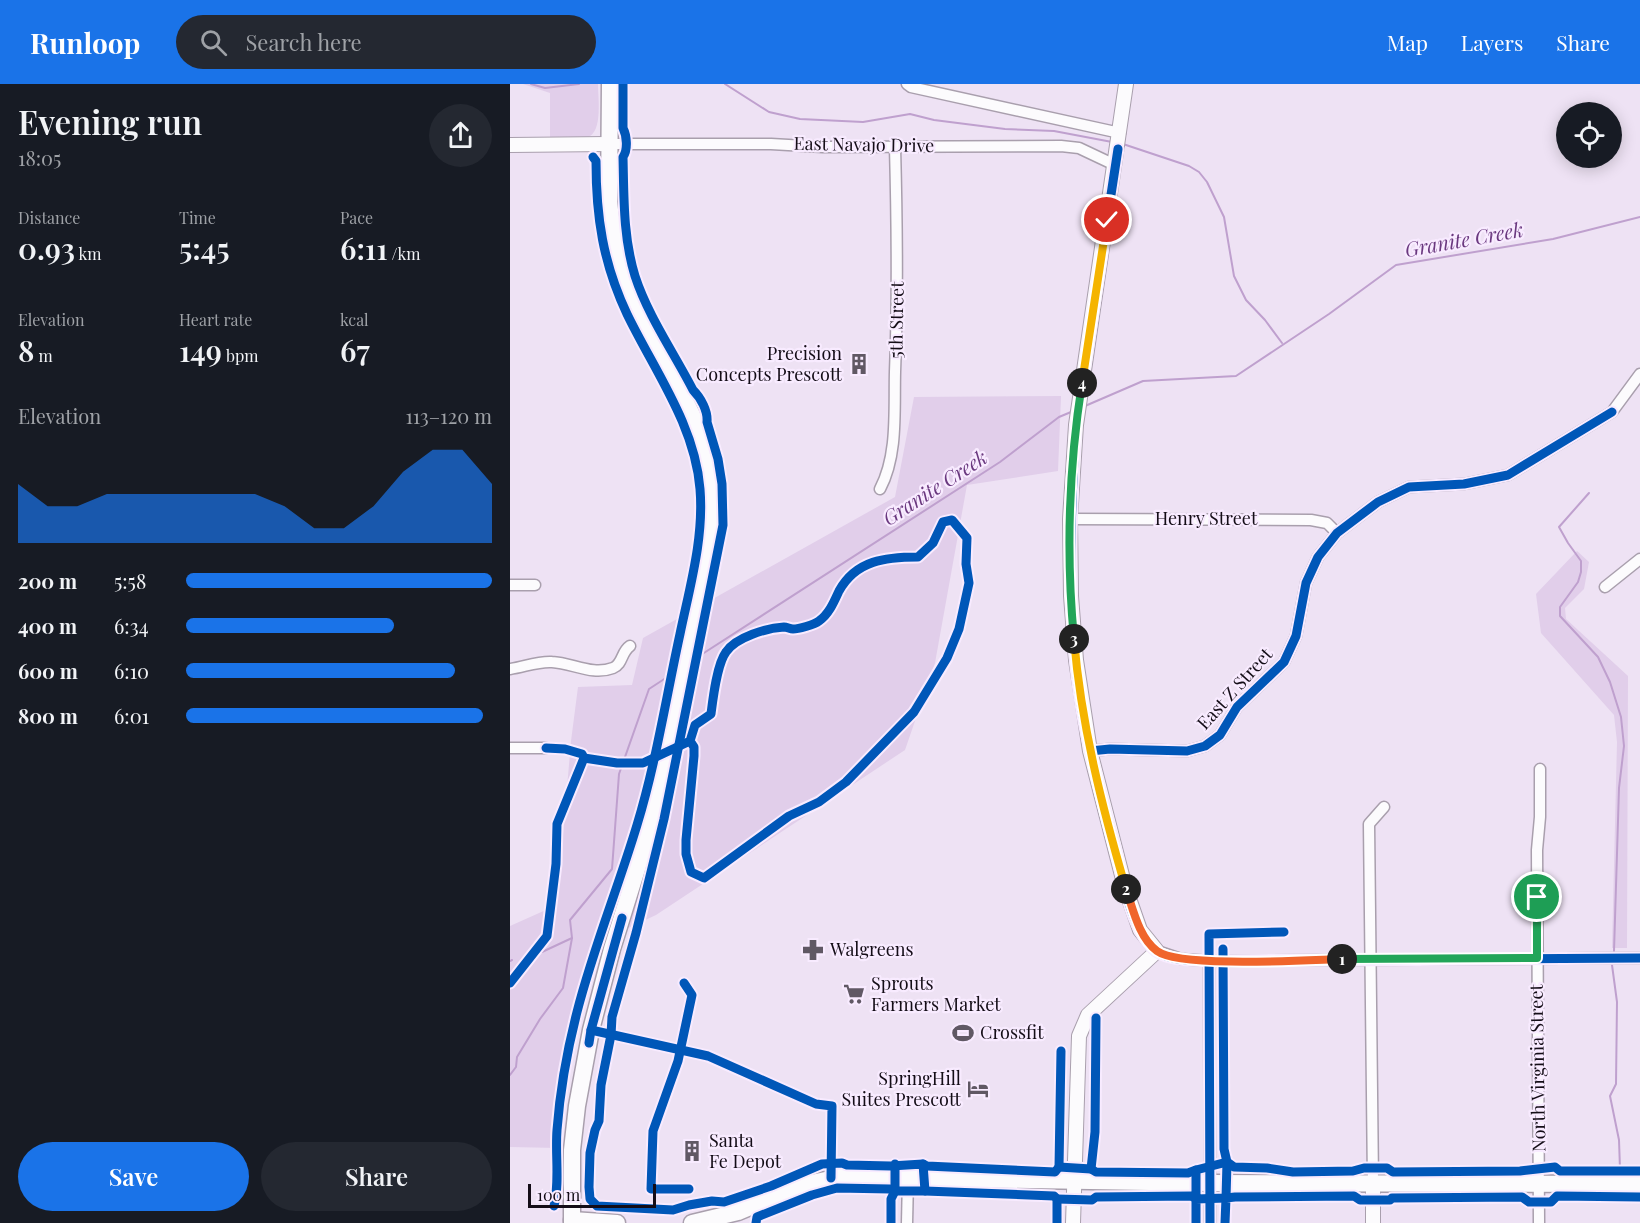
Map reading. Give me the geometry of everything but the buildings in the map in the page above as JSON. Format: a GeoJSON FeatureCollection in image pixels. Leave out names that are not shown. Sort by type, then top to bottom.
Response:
{"type":"FeatureCollection","features":[{"type":"Feature","properties":{"kind":"main road"},"geometry":{"type":"LineString","coordinates":[[610,84],[609,202],[614,240],[625,278],[692,412],[705,453],[711,488],[711,533],[701,591],[658,788],[591,1030],[577,1106],[572,1150],[572,1222],[616,1223]]}},
{"type":"Feature","properties":{"kind":"main road"},"geometry":{"type":"LineString","coordinates":[[692,1223],[737,1217],[803,1185],[839,1177],[1209,1183],[1640,1184]]}},
{"type":"Feature","properties":{"kind":"street"},"geometry":{"type":"LineString","coordinates":[[907,84],[911,87],[1119,140]]}},
{"type":"Feature","properties":{"kind":"street"},"geometry":{"type":"LineString","coordinates":[[1126,84],[1076,425],[1070,519],[1073,628],[1082,709],[1090,751],[1125,887],[1140,930],[1157,951],[1180,959],[1209,961],[1640,958]]}},
{"type":"Feature","properties":{"kind":"street"},"geometry":{"type":"LineString","coordinates":[[510,145],[609,144]]}},
{"type":"Feature","properties":{"kind":"street","name":"East Navajo Drive"},"geometry":{"type":"LineString","coordinates":[[609,144],[771,144],[823,147],[1061,146],[1079,148],[1115,165]]}},
{"type":"Feature","properties":{"kind":"street","name":"5th Street"},"geometry":{"type":"LineString","coordinates":[[880,489],[887,476],[894,439],[898,311],[895,147]]}},
{"type":"Feature","properties":{"kind":"street","name":"East Z Street"},"geometry":{"type":"LineString","coordinates":[[1090,751],[1110,749],[1187,751],[1205,746],[1220,735],[1238,707],[1284,662],[1296,636],[1306,583],[1318,557],[1337,533],[1378,502],[1409,487],[1464,484],[1508,475],[1612,412],[1640,374]]}},
{"type":"Feature","properties":{"kind":"street","name":"Henry Street"},"geometry":{"type":"LineString","coordinates":[[1070,519],[1311,520],[1327,523],[1337,533]]}},
{"type":"Feature","properties":{"kind":"street"},"geometry":{"type":"LineString","coordinates":[[1605,587],[1640,559]]}},
{"type":"Feature","properties":{"kind":"street"},"geometry":{"type":"LineString","coordinates":[[510,585],[535,585]]}},
{"type":"Feature","properties":{"kind":"street"},"geometry":{"type":"LineString","coordinates":[[510,669],[540,662],[568,664],[589,670],[613,668],[621,661],[622,654],[630,646]]}},
{"type":"Feature","properties":{"kind":"street"},"geometry":{"type":"LineString","coordinates":[[510,748],[546,748]]}},
{"type":"Feature","properties":{"kind":"street","name":"North Virginia Street"},"geometry":{"type":"LineString","coordinates":[[1539,1223],[1537,850],[1540,769]]}},
{"type":"Feature","properties":{"kind":"street"},"geometry":{"type":"LineString","coordinates":[[1373,1223],[1369,824],[1384,807]]}},
{"type":"Feature","properties":{"kind":"street"},"geometry":{"type":"LineString","coordinates":[[1073,1223],[1079,1036],[1088,1015],[1157,951]]}},
{"type":"Feature","properties":{"kind":"street"},"geometry":{"type":"LineString","coordinates":[[1209,961],[1210,1223]]}},
{"type":"Feature","properties":{"kind":"street"},"geometry":{"type":"LineString","coordinates":[[908,1178],[908,1223]]}},
{"type":"Feature","properties":{"kind":"shaded area"},"geometry":{"type":"Polygon","coordinates":[[[523,84],[598,84],[599,114],[593,134],[579,139],[550,138],[550,93],[523,84]]]}},
{"type":"Feature","properties":{"kind":"shaded area"},"geometry":{"type":"Polygon","coordinates":[[[1061,396],[1058,471],[967,485],[935,663],[905,750],[656,915],[600,941],[578,1011],[569,1055],[558,1148],[510,1147],[510,926],[557,905],[578,687],[632,685],[643,638],[895,497],[914,397],[1061,396]]]}},
{"type":"Feature","properties":{"kind":"shaded area"},"geometry":{"type":"Polygon","coordinates":[[[1577,551],[1589,562],[1584,589],[1565,608],[1566,619],[1628,676],[1627,948],[1612,948],[1617,742],[1614,715],[1541,633],[1536,594],[1577,551]]]}},
{"type":"Feature","properties":{"kind":"waterway"},"geometry":{"type":"LineString","coordinates":[[531,84],[545,88],[579,84]]}},
{"type":"Feature","properties":{"kind":"waterway"},"geometry":{"type":"LineString","coordinates":[[725,84],[769,112],[800,119],[863,122],[910,114],[934,120],[1005,129],[1054,131],[1112,142]]}},
{"type":"Feature","properties":{"kind":"waterway"},"geometry":{"type":"LineString","coordinates":[[1123,144],[1189,166],[1199,172],[1207,182],[1224,217],[1234,276],[1246,300],[1282,343]]}},
{"type":"Feature","properties":{"kind":"waterway","name":"Granite Creek"},"geometry":{"type":"LineString","coordinates":[[1085,406],[1143,381],[1236,376],[1329,314],[1396,265],[1553,239],[1640,217]]}},
{"type":"Feature","properties":{"kind":"waterway","name":"Granite Creek"},"geometry":{"type":"LineString","coordinates":[[693,660],[1000,462],[1059,417],[1071,412]]}},
{"type":"Feature","properties":{"kind":"waterway"},"geometry":{"type":"LineString","coordinates":[[1589,493],[1559,527],[1581,561],[1578,582],[1560,607],[1560,616],[1598,657],[1610,682],[1621,717],[1624,746],[1619,788],[1614,951]]}},
{"type":"Feature","properties":{"kind":"waterway","name":"Granite Creek"},"geometry":{"type":"LineString","coordinates":[[510,1075],[516,1067],[517,1057],[540,1019],[563,988],[572,938],[570,920],[612,869],[619,774],[649,689],[675,672]]}},
{"type":"Feature","properties":{"kind":"waterway"},"geometry":{"type":"LineString","coordinates":[[542,952],[572,938]]}},
{"type":"Feature","properties":{"kind":"waterway"},"geometry":{"type":"LineString","coordinates":[[1612,965],[1617,1002],[1616,1084],[1610,1096],[1619,1140],[1620,1169]]}},
{"type":"Feature","properties":{"kind":"cycle path"},"geometry":{"type":"LineString","coordinates":[[623,84],[623,128],[626,143],[623,157],[624,202],[631,261],[640,291],[654,320],[705,409],[722,484],[723,525],[664,819],[636,933],[612,1017],[611,1035],[601,1085],[599,1121],[590,1153],[590,1199],[597,1206],[673,1210],[712,1201],[724,1202],[771,1186],[822,1164],[842,1163],[891,1166],[923,1164],[925,1191],[895,1191],[895,1164]]}},
{"type":"Feature","properties":{"kind":"cycle path"},"geometry":{"type":"LineString","coordinates":[[1080,397],[1118,149]]}},
{"type":"Feature","properties":{"kind":"cycle path"},"geometry":{"type":"LineString","coordinates":[[554,1206],[557,1188],[558,1115],[570,1041],[590,965],[630,849],[650,778],[695,562],[701,507],[697,465],[682,420],[627,314],[612,276],[599,221],[596,161],[593,157]]}},
{"type":"Feature","properties":{"kind":"cycle path"},"geometry":{"type":"LineString","coordinates":[[1090,751],[1110,749],[1187,751],[1205,746],[1220,735],[1237,707],[1284,662],[1296,636],[1306,583],[1318,557],[1337,533],[1378,502],[1409,487],[1464,484],[1508,475],[1612,412]]}},
{"type":"Feature","properties":{"kind":"cycle path"},"geometry":{"type":"LineString","coordinates":[[1076,425],[1072,496],[1071,603],[1082,710],[1125,890],[1141,931],[1156,951],[1175,958],[1209,961],[1640,958]]}},
{"type":"Feature","properties":{"kind":"cycle path"},"geometry":{"type":"LineString","coordinates":[[584,758],[617,763],[643,763],[690,741],[694,747],[694,756],[686,854],[691,872],[704,878],[789,816],[819,802],[846,782],[914,712],[947,658],[959,629],[969,583],[966,564],[967,538],[952,520],[943,522],[933,543],[918,557],[873,562],[854,573],[839,591],[823,618],[817,622],[795,629],[784,627],[769,629],[737,642],[726,652],[720,664],[711,714],[695,725],[690,741]]}},
{"type":"Feature","properties":{"kind":"cycle path"},"geometry":{"type":"LineString","coordinates":[[510,983],[547,936],[556,864],[557,824],[584,758],[582,754],[565,749],[546,748]]}},
{"type":"Feature","properties":{"kind":"cycle path"},"geometry":{"type":"LineString","coordinates":[[589,1043],[622,918]]}},
{"type":"Feature","properties":{"kind":"cycle path"},"geometry":{"type":"LineString","coordinates":[[1210,1223],[1209,934],[1284,932]]}},
{"type":"Feature","properties":{"kind":"cycle path"},"geometry":{"type":"LineString","coordinates":[[1223,949],[1224,1149],[1227,1162],[1234,1167],[1293,1172],[1353,1171],[1364,1168],[1387,1168],[1393,1172],[1520,1171],[1555,1167],[1560,1171],[1640,1171]]}},
{"type":"Feature","properties":{"kind":"cycle path"},"geometry":{"type":"LineString","coordinates":[[684,983],[692,995],[678,1061],[653,1131],[651,1189],[689,1189]]}},
{"type":"Feature","properties":{"kind":"cycle path"},"geometry":{"type":"LineString","coordinates":[[1091,1169],[1095,1132],[1096,1018]]}},
{"type":"Feature","properties":{"kind":"cycle path"},"geometry":{"type":"LineString","coordinates":[[591,1030],[708,1056],[816,1104],[832,1106],[831,1178]]}},
{"type":"Feature","properties":{"kind":"cycle path"},"geometry":{"type":"LineString","coordinates":[[1059,1167],[1061,1051]]}},
{"type":"Feature","properties":{"kind":"cycle path"},"geometry":{"type":"LineString","coordinates":[[1057,1199],[1191,1196],[1196,1199],[1226,1198],[1227,1162],[1196,1170],[1196,1223]]}},
{"type":"Feature","properties":{"kind":"cycle path"},"geometry":{"type":"LineString","coordinates":[[923,1164],[1055,1172],[1059,1167],[1091,1169],[1096,1172],[1188,1173],[1196,1170]]}},
{"type":"Feature","properties":{"kind":"cycle path"},"geometry":{"type":"LineString","coordinates":[[756,1223],[757,1217],[812,1195],[837,1188],[895,1191],[891,1199],[891,1223]]}},
{"type":"Feature","properties":{"kind":"cycle path"},"geometry":{"type":"LineString","coordinates":[[925,1191],[1054,1196],[1057,1199],[1057,1223]]}},
{"type":"Feature","properties":{"kind":"cycle path"},"geometry":{"type":"LineString","coordinates":[[1225,1223],[1226,1198],[1235,1197],[1354,1196],[1360,1200],[1522,1197],[1529,1202],[1551,1202],[1557,1196],[1640,1197]]}},
{"type":"Feature","properties":{"kind":"place","name":"Precision Concepts Prescott"},"geometry":{"type":"Point","coordinates":[859,364]}},
{"type":"Feature","properties":{"kind":"place","name":"Walgreens"},"geometry":{"type":"Point","coordinates":[813,950]}},
{"type":"Feature","properties":{"kind":"place","name":"Sprouts Farmers Market"},"geometry":{"type":"Point","coordinates":[854,994]}},
{"type":"Feature","properties":{"kind":"place","name":"Crossfit"},"geometry":{"type":"Point","coordinates":[963,1033]}},
{"type":"Feature","properties":{"kind":"place","name":"SpringHill Suites Prescott"},"geometry":{"type":"Point","coordinates":[978,1089]}},
{"type":"Feature","properties":{"kind":"place","name":"Santa Fe Depot"},"geometry":{"type":"Point","coordinates":[692,1151]}},
{"type":"Feature","properties":{"kind":"route"},"geometry":{"type":"LineString","coordinates":[[1107,220],[1076,425],[1070,519],[1071,596],[1082,709],[1090,751],[1125,887],[1140,930],[1157,951],[1180,959],[1209,961],[1537,958],[1537,897]]}}]}
